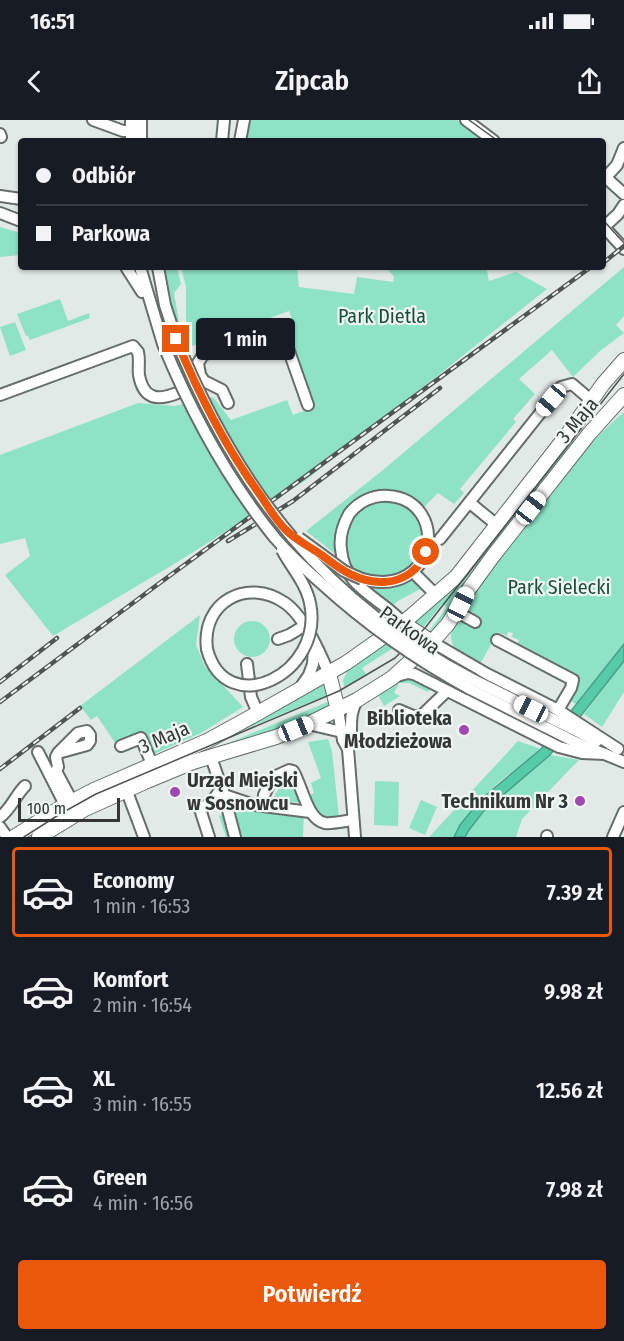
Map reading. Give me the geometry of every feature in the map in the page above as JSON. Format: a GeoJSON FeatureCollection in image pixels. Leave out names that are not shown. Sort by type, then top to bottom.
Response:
{"type":"FeatureCollection","features":[{"type":"Feature","properties":{"kind":"main road","name":"3 Maja"},"geometry":{"type":"LineString","coordinates":[[14,837],[68,803],[209,740],[329,674],[367,650],[403,623],[457,576],[603,384],[624,360]]}},
{"type":"Feature","properties":{"kind":"main road","name":"3 Maja"},"geometry":{"type":"LineString","coordinates":[[39,837],[85,809],[126,789],[308,724],[357,700],[392,678],[432,642],[448,624],[469,589],[493,556],[624,395]]}},
{"type":"Feature","properties":{"kind":"main road"},"geometry":{"type":"LineString","coordinates":[[403,623],[432,642]]}},
{"type":"Feature","properties":{"kind":"main road"},"geometry":{"type":"LineString","coordinates":[[329,674],[338,710]]}},
{"type":"Feature","properties":{"kind":"street"},"geometry":{"type":"LineString","coordinates":[[93,120],[123,131],[131,131]]}},
{"type":"Feature","properties":{"kind":"street"},"geometry":{"type":"LineString","coordinates":[[141,120],[141,138]]}},
{"type":"Feature","properties":{"kind":"street"},"geometry":{"type":"LineString","coordinates":[[222,138],[224,120]]}},
{"type":"Feature","properties":{"kind":"street"},"geometry":{"type":"LineString","coordinates":[[241,138],[244,120]]}},
{"type":"Feature","properties":{"kind":"street"},"geometry":{"type":"LineString","coordinates":[[466,120],[490,138]]}},
{"type":"Feature","properties":{"kind":"street"},"geometry":{"type":"LineString","coordinates":[[606,175],[617,165],[624,148]]}},
{"type":"Feature","properties":{"kind":"street"},"geometry":{"type":"LineString","coordinates":[[606,177],[624,194]]}},
{"type":"Feature","properties":{"kind":"street"},"geometry":{"type":"LineString","coordinates":[[0,196],[18,199]]}},
{"type":"Feature","properties":{"kind":"street"},"geometry":{"type":"LineString","coordinates":[[606,224],[624,205]]}},
{"type":"Feature","properties":{"kind":"street"},"geometry":{"type":"LineString","coordinates":[[0,213],[18,220]]}},
{"type":"Feature","properties":{"kind":"street"},"geometry":{"type":"LineString","coordinates":[[606,230],[624,249]]}},
{"type":"Feature","properties":{"kind":"street"},"geometry":{"type":"LineString","coordinates":[[128,270],[151,308]]}},
{"type":"Feature","properties":{"kind":"street","name":"Parkowa"},"geometry":{"type":"LineString","coordinates":[[141,270],[163,344],[197,420],[214,452],[276,539],[365,621],[420,661],[472,684],[578,738],[621,751]]}},
{"type":"Feature","properties":{"kind":"street","name":"Parkowa"},"geometry":{"type":"LineString","coordinates":[[159,270],[165,305],[193,381],[242,471],[286,530],[321,570],[379,620],[472,684]]}},
{"type":"Feature","properties":{"kind":"street"},"geometry":{"type":"LineString","coordinates":[[228,404],[222,390],[204,381],[200,375],[198,363],[203,355],[274,331],[284,337],[308,405]]}},
{"type":"Feature","properties":{"kind":"street"},"geometry":{"type":"LineString","coordinates":[[0,395],[133,346],[138,352],[138,373],[142,388],[148,395],[166,397],[204,381]]}},
{"type":"Feature","properties":{"kind":"street"},"geometry":{"type":"LineString","coordinates":[[440,539],[561,387],[572,384],[592,401]]}},
{"type":"Feature","properties":{"kind":"street"},"geometry":{"type":"LineString","coordinates":[[286,530],[337,567],[356,577],[375,582],[401,579],[412,573],[424,558],[428,545],[428,532],[415,506],[403,499],[385,495],[367,500],[352,511],[343,526],[340,545],[346,570],[353,581],[377,602],[393,611],[403,623]]}},
{"type":"Feature","properties":{"kind":"street"},"geometry":{"type":"LineString","coordinates":[[470,503],[497,525]]}},
{"type":"Feature","properties":{"kind":"street"},"geometry":{"type":"LineString","coordinates":[[276,539],[304,587],[310,602],[311,626],[307,644],[301,654],[290,668],[276,678],[260,684],[248,685],[237,683],[221,674],[207,649],[207,631],[213,615],[224,602],[240,594],[256,592],[279,600],[293,610],[304,626],[314,644],[329,674]]}},
{"type":"Feature","properties":{"kind":"street"},"geometry":{"type":"LineString","coordinates":[[417,576],[436,595]]}},
{"type":"Feature","properties":{"kind":"street"},"geometry":{"type":"LineString","coordinates":[[393,611],[422,606]]}},
{"type":"Feature","properties":{"kind":"street"},"geometry":{"type":"LineString","coordinates":[[457,612],[475,622]]}},
{"type":"Feature","properties":{"kind":"street"},"geometry":{"type":"LineString","coordinates":[[448,624],[446,635],[449,653]]}},
{"type":"Feature","properties":{"kind":"street"},"geometry":{"type":"LineString","coordinates":[[278,639],[304,626]]}},
{"type":"Feature","properties":{"kind":"street"},"geometry":{"type":"LineString","coordinates":[[497,640],[573,680],[558,710]]}},
{"type":"Feature","properties":{"kind":"street"},"geometry":{"type":"LineString","coordinates":[[432,642],[558,710],[578,738],[624,762]]}},
{"type":"Feature","properties":{"kind":"street"},"geometry":{"type":"LineString","coordinates":[[298,691],[309,675],[314,644]]}},
{"type":"Feature","properties":{"kind":"street"},"geometry":{"type":"LineString","coordinates":[[247,664],[251,697],[258,713]]}},
{"type":"Feature","properties":{"kind":"street"},"geometry":{"type":"LineString","coordinates":[[392,678],[414,674],[526,732],[578,738]]}},
{"type":"Feature","properties":{"kind":"street"},"geometry":{"type":"LineString","coordinates":[[399,710],[412,716],[422,716],[447,691]]}},
{"type":"Feature","properties":{"kind":"street"},"geometry":{"type":"LineString","coordinates":[[348,749],[352,739],[350,716],[357,700]]}},
{"type":"Feature","properties":{"kind":"street"},"geometry":{"type":"LineString","coordinates":[[338,710],[343,740],[348,749],[355,837]]}},
{"type":"Feature","properties":{"kind":"street"},"geometry":{"type":"LineString","coordinates":[[308,724],[342,732]]}},
{"type":"Feature","properties":{"kind":"street"},"geometry":{"type":"LineString","coordinates":[[121,746],[141,738],[152,764]]}},
{"type":"Feature","properties":{"kind":"street"},"geometry":{"type":"LineString","coordinates":[[38,752],[68,803]]}},
{"type":"Feature","properties":{"kind":"street"},"geometry":{"type":"LineString","coordinates":[[58,753],[56,771],[68,803]]}},
{"type":"Feature","properties":{"kind":"street"},"geometry":{"type":"LineString","coordinates":[[211,757],[224,793],[235,837]]}},
{"type":"Feature","properties":{"kind":"street"},"geometry":{"type":"LineString","coordinates":[[263,805],[264,795],[273,781],[289,770],[293,771],[310,812],[316,819],[326,823],[353,820]]}},
{"type":"Feature","properties":{"kind":"street"},"geometry":{"type":"LineString","coordinates":[[0,817],[9,810],[16,796],[25,786]]}},
{"type":"Feature","properties":{"kind":"street"},"geometry":{"type":"LineString","coordinates":[[126,789],[144,837]]}},
{"type":"Feature","properties":{"kind":"street"},"geometry":{"type":"LineString","coordinates":[[209,837],[200,809],[211,803],[218,793],[224,793],[254,805],[310,812]]}},
{"type":"Feature","properties":{"kind":"street"},"geometry":{"type":"LineString","coordinates":[[613,837],[624,815]]}},
{"type":"Feature","properties":{"kind":"street"},"geometry":{"type":"LineString","coordinates":[[0,826],[7,837]]}},
{"type":"Feature","properties":{"kind":"green space"},"geometry":{"type":"Polygon","coordinates":[[[243,120],[457,120],[484,138],[239,138],[243,120]]]}},
{"type":"Feature","properties":{"kind":"green space"},"geometry":{"type":"Polygon","coordinates":[[[0,227],[18,232],[18,255],[0,257],[0,227]]]}},
{"type":"Feature","properties":{"kind":"green space"},"geometry":{"type":"Polygon","coordinates":[[[624,267],[624,316],[616,325],[624,333],[600,351],[573,377],[552,350],[519,379],[535,394],[513,419],[516,422],[460,489],[464,493],[454,504],[438,493],[424,507],[403,494],[385,493],[377,496],[346,510],[337,528],[335,554],[306,531],[383,470],[624,267]]]}},
{"type":"Feature","properties":{"kind":"green space"},"geometry":{"type":"Polygon","coordinates":[[[166,270],[178,270],[181,284],[174,293],[181,333],[174,315],[166,270]]]}},
{"type":"Feature","properties":{"kind":"green space","name":"Park Dietla"},"geometry":{"type":"Polygon","coordinates":[[[182,270],[297,270],[299,287],[354,294],[357,277],[393,282],[394,277],[388,270],[487,270],[489,281],[516,272],[547,289],[306,480],[184,558],[53,636],[5,575],[30,556],[25,538],[0,544],[0,455],[138,403],[175,406],[213,397],[231,420],[287,400],[293,415],[312,408],[310,395],[285,322],[292,319],[289,311],[190,347],[186,336],[186,287],[182,270]]]}},
{"type":"Feature","properties":{"kind":"green space"},"geometry":{"type":"Polygon","coordinates":[[[60,299],[68,321],[89,313],[90,318],[30,340],[17,314],[60,299]]]}},
{"type":"Feature","properties":{"kind":"green space"},"geometry":{"type":"Polygon","coordinates":[[[15,322],[26,350],[10,356],[0,327],[15,322]]]}},
{"type":"Feature","properties":{"kind":"green space","name":"Park Sielecki"},"geometry":{"type":"Polygon","coordinates":[[[624,412],[624,644],[576,704],[569,700],[577,686],[574,677],[517,645],[519,640],[512,637],[513,633],[508,632],[507,636],[498,632],[479,666],[456,650],[451,640],[451,633],[453,624],[532,513],[576,460],[624,412]]]}},
{"type":"Feature","properties":{"kind":"green space"},"geometry":{"type":"Polygon","coordinates":[[[570,440],[578,442],[432,637],[427,634],[447,607],[442,604],[421,630],[410,622],[570,440]]]}},
{"type":"Feature","properties":{"kind":"green space"},"geometry":{"type":"Polygon","coordinates":[[[385,500],[407,507],[419,520],[423,536],[419,553],[409,567],[394,576],[374,577],[350,568],[347,556],[347,533],[355,515],[362,508],[385,500]]]}},
{"type":"Feature","properties":{"kind":"green space"},"geometry":{"type":"Polygon","coordinates":[[[414,577],[424,587],[391,607],[372,591],[371,586],[396,586],[414,577]]]}},
{"type":"Feature","properties":{"kind":"green space"},"geometry":{"type":"Polygon","coordinates":[[[200,615],[196,645],[205,666],[243,707],[201,733],[145,758],[139,742],[129,746],[131,750],[122,753],[97,716],[91,720],[80,706],[200,615]]]}},
{"type":"Feature","properties":{"kind":"green space"},"geometry":{"type":"Polygon","coordinates":[[[252,621],[264,627],[270,639],[264,651],[252,657],[240,651],[234,639],[240,627],[252,621]]]}},
{"type":"Feature","properties":{"kind":"green space"},"geometry":{"type":"Polygon","coordinates":[[[397,636],[404,641],[362,668],[366,674],[344,687],[343,680],[347,672],[397,636]]]}},
{"type":"Feature","properties":{"kind":"green space"},"geometry":{"type":"Polygon","coordinates":[[[624,661],[624,692],[602,727],[584,714],[624,661]]]}},
{"type":"Feature","properties":{"kind":"green space"},"geometry":{"type":"Polygon","coordinates":[[[409,677],[431,686],[428,692],[409,683],[399,683],[394,693],[400,696],[384,706],[378,695],[401,679],[409,677]]]}},
{"type":"Feature","properties":{"kind":"green space"},"geometry":{"type":"Polygon","coordinates":[[[324,681],[330,694],[198,749],[324,681]]]}},
{"type":"Feature","properties":{"kind":"green space"},"geometry":{"type":"Polygon","coordinates":[[[332,700],[334,708],[308,720],[195,757],[332,700]]]}},
{"type":"Feature","properties":{"kind":"green space"},"geometry":{"type":"Polygon","coordinates":[[[328,739],[332,751],[339,817],[324,818],[316,813],[309,796],[314,793],[311,783],[321,778],[308,742],[328,739]]]}},
{"type":"Feature","properties":{"kind":"green space"},"geometry":{"type":"Polygon","coordinates":[[[518,741],[541,749],[481,799],[461,823],[454,837],[429,837],[518,741]]]}},
{"type":"Feature","properties":{"kind":"green space"},"geometry":{"type":"Polygon","coordinates":[[[550,755],[579,760],[522,819],[516,837],[465,837],[491,804],[550,755]]]}},
{"type":"Feature","properties":{"kind":"green space"},"geometry":{"type":"Polygon","coordinates":[[[289,780],[294,790],[297,790],[302,803],[272,800],[282,783],[289,780]]]}},
{"type":"Feature","properties":{"kind":"green space"},"geometry":{"type":"Polygon","coordinates":[[[375,781],[399,782],[398,826],[374,825],[375,781]]]}},
{"type":"Feature","properties":{"kind":"green space"},"geometry":{"type":"Polygon","coordinates":[[[221,795],[304,813],[303,837],[226,837],[219,816],[226,814],[221,795]]]}},
{"type":"Feature","properties":{"kind":"green space"},"geometry":{"type":"Polygon","coordinates":[[[421,800],[437,807],[425,835],[409,828],[421,800]]]}},
{"type":"Feature","properties":{"kind":"shaded area"},"geometry":{"type":"Polygon","coordinates":[[[624,644],[624,661],[550,755],[483,812],[465,837],[454,837],[460,825],[480,800],[541,749],[624,644]]]}},
{"type":"Feature","properties":{"kind":"tram line"},"geometry":{"type":"LineString","coordinates":[[469,120],[494,138]]}},
{"type":"Feature","properties":{"kind":"tram line"},"geometry":{"type":"LineString","coordinates":[[606,223],[624,243]]}},
{"type":"Feature","properties":{"kind":"tram line"},"geometry":{"type":"LineString","coordinates":[[24,837],[96,794],[339,691],[395,658],[425,628],[624,374]]}},
{"type":"Feature","properties":{"kind":"railway"},"geometry":{"type":"LineString","coordinates":[[606,261],[624,246]]}},
{"type":"Feature","properties":{"kind":"railway"},"geometry":{"type":"LineString","coordinates":[[0,702],[587,270]]}},
{"type":"Feature","properties":{"kind":"railway"},"geometry":{"type":"LineString","coordinates":[[228,541],[293,501],[440,388]]}},
{"type":"Feature","properties":{"kind":"railway"},"geometry":{"type":"LineString","coordinates":[[0,682],[57,638]]}},
{"type":"Feature","properties":{"kind":"railway"},"geometry":{"type":"LineString","coordinates":[[0,769],[80,708]]}},
{"type":"Feature","properties":{"kind":"place","name":"Biblioteka Młodzieżowa"},"geometry":{"type":"Point","coordinates":[464,730]}},
{"type":"Feature","properties":{"kind":"place","name":"Urząd Miejski w Sosnowcu"},"geometry":{"type":"Point","coordinates":[175,792]}},
{"type":"Feature","properties":{"kind":"place","name":"Technikum Nr 3"},"geometry":{"type":"Point","coordinates":[580,801]}},
{"type":"Feature","properties":{"kind":"route"},"geometry":{"type":"LineString","coordinates":[[176,339],[193,381],[225,443],[242,471],[286,530],[344,571],[375,582],[394,581],[407,576],[420,564],[426,552]]}}]}
